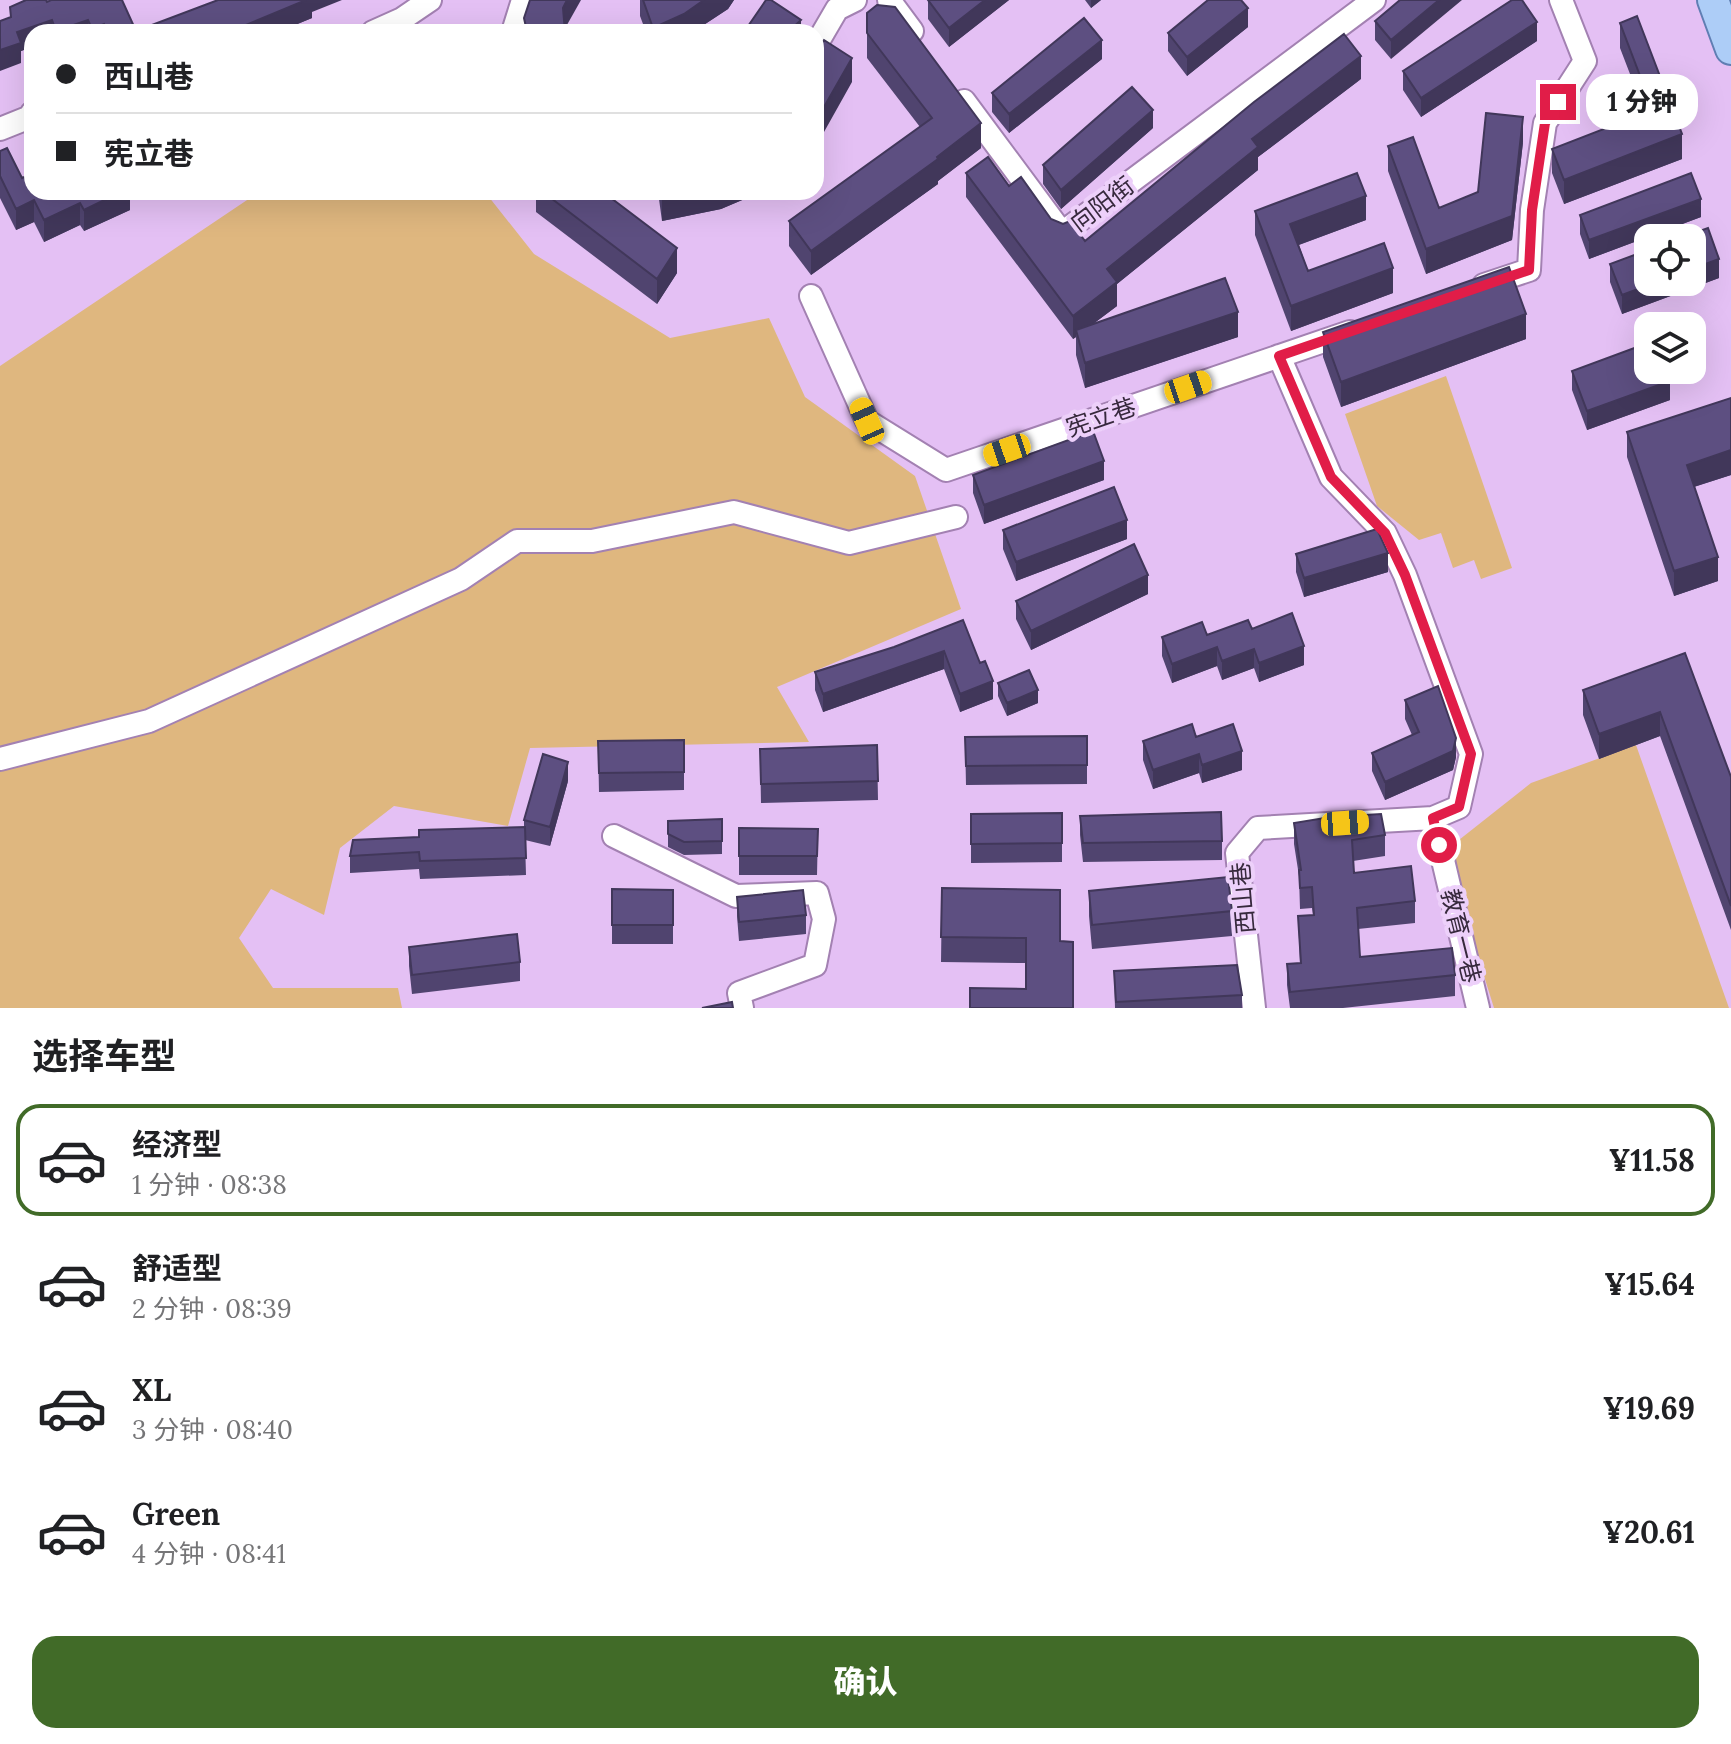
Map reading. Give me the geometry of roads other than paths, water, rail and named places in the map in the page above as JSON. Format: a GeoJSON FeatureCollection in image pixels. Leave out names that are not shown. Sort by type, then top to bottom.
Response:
{"type":"FeatureCollection","features":[{"type":"Feature","properties":{"kind":"main road"},"geometry":{"type":"LineString","coordinates":[[1713,0],[1731,49]]}},
{"type":"Feature","properties":{"kind":"street"},"geometry":{"type":"LineString","coordinates":[[391,24],[430,0]]}},
{"type":"Feature","properties":{"kind":"street"},"geometry":{"type":"LineString","coordinates":[[516,24],[523,0]]}},
{"type":"Feature","properties":{"kind":"street"},"geometry":{"type":"LineString","coordinates":[[824,31],[837,9],[855,0]]}},
{"type":"Feature","properties":{"kind":"street"},"geometry":{"type":"LineString","coordinates":[[889,0],[926,49]]}},
{"type":"Feature","properties":{"kind":"street","name":"向阳街"},"geometry":{"type":"LineString","coordinates":[[953,86],[1062,233],[1374,0]]}},
{"type":"Feature","properties":{"kind":"street"},"geometry":{"type":"LineString","coordinates":[[1470,290],[1529,270],[1532,210],[1545,123],[1585,61],[1561,0]]}},
{"type":"Feature","properties":{"kind":"street"},"geometry":{"type":"LineString","coordinates":[[0,129],[24,120]]}},
{"type":"Feature","properties":{"kind":"street","name":"宪立巷"},"geometry":{"type":"LineString","coordinates":[[811,296],[867,421],[946,470],[1367,326]]}},
{"type":"Feature","properties":{"kind":"street"},"geometry":{"type":"LineString","coordinates":[[1279,356],[1331,477],[1385,533],[1405,575],[1471,754],[1459,807],[1433,818]]}},
{"type":"Feature","properties":{"kind":"street"},"geometry":{"type":"LineString","coordinates":[[0,759],[149,721],[461,579],[517,541],[592,541],[734,512],[849,543],[956,517]]}},
{"type":"Feature","properties":{"kind":"street","name":"西山巷"},"geometry":{"type":"LineString","coordinates":[[1254,1008],[1237,853],[1258,828],[1433,818]]}},
{"type":"Feature","properties":{"kind":"street","name":"教育一巷"},"geometry":{"type":"LineString","coordinates":[[1433,818],[1478,1008]]}},
{"type":"Feature","properties":{"kind":"street"},"geometry":{"type":"LineString","coordinates":[[614,836],[736,896],[817,893],[824,919],[815,965],[739,993],[742,1008]]}}]}
